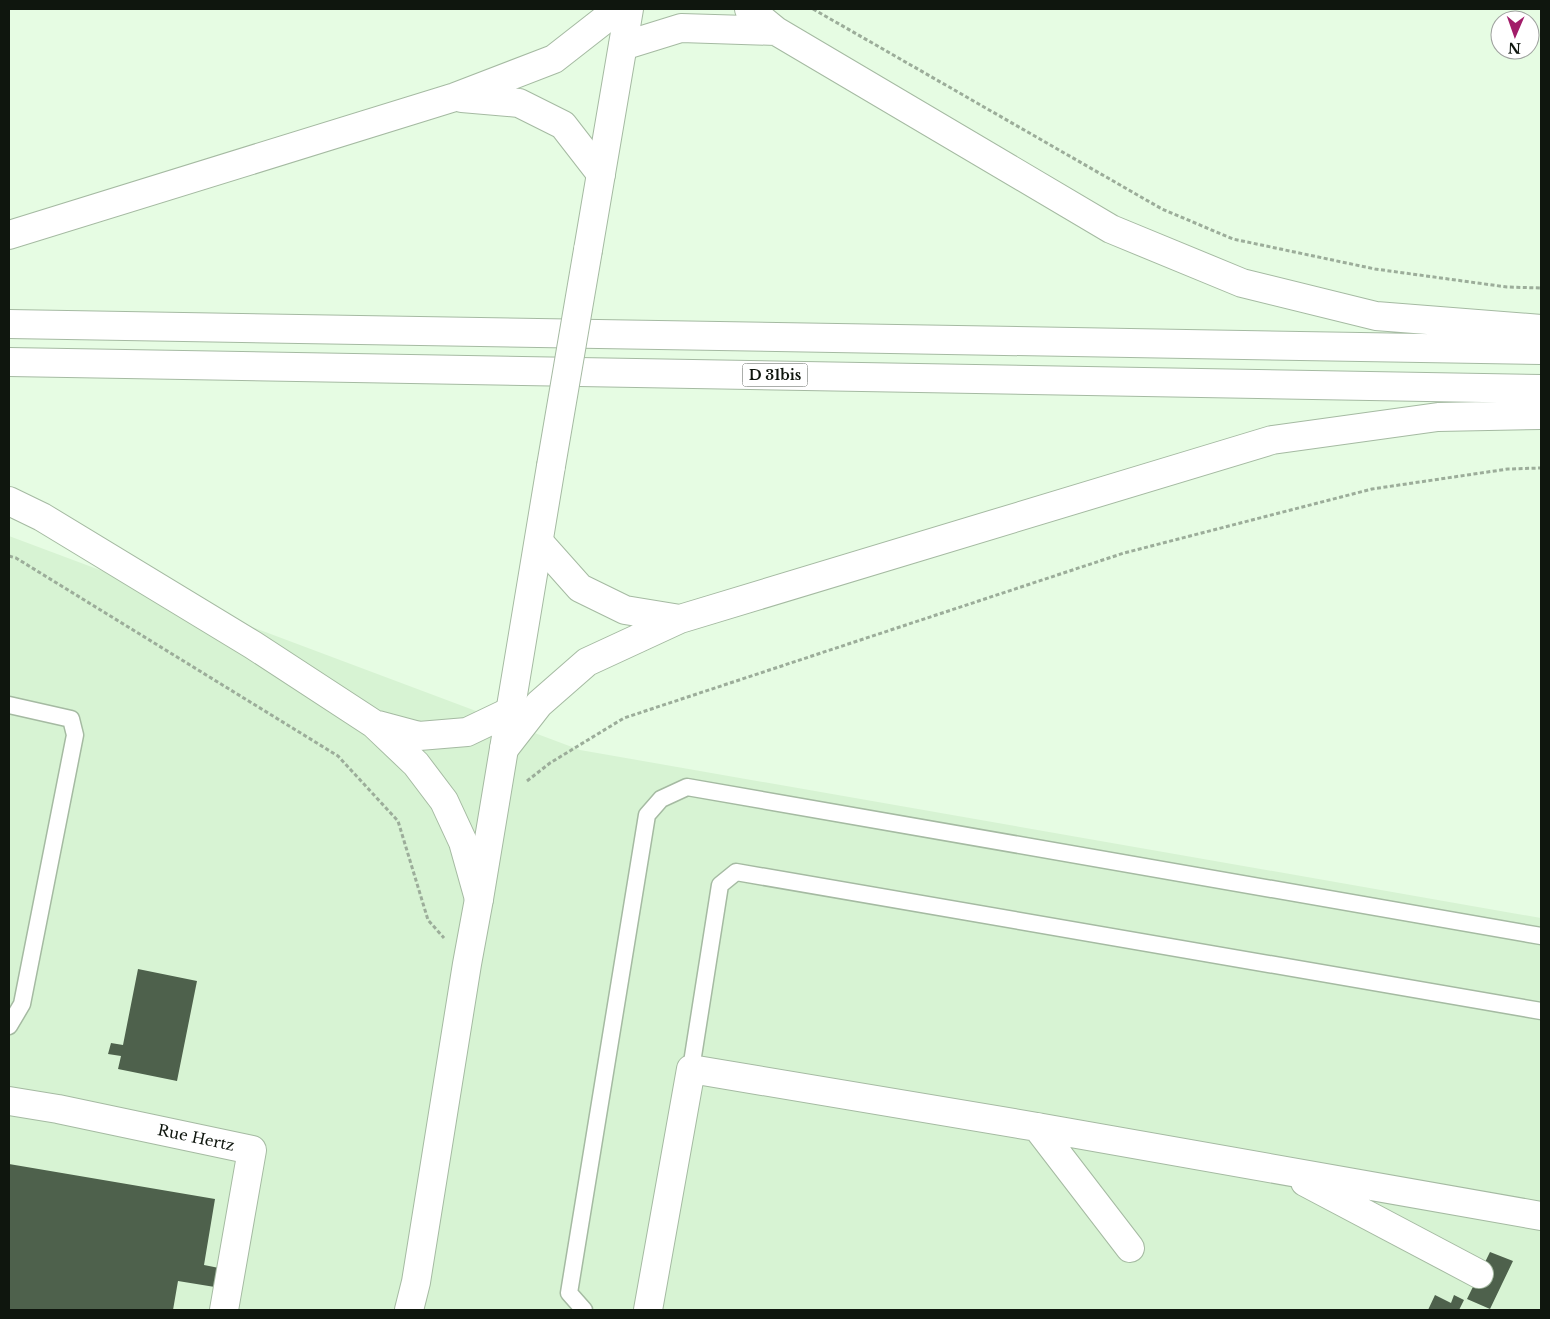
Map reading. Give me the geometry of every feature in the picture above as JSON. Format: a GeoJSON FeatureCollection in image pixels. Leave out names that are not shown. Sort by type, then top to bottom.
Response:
{"type":"FeatureCollection","features":[{"type":"Feature","properties":{"kind":"main road"},"geometry":{"type":"LineString","coordinates":[[9,235],[455,97],[554,59],[618,9]]}},
{"type":"Feature","properties":{"kind":"main road"},"geometry":{"type":"LineString","coordinates":[[409,1310],[416,1282],[467,964],[480,899],[629,9]]}},
{"type":"Feature","properties":{"kind":"main road"},"geometry":{"type":"LineString","coordinates":[[749,9],[776,32],[1111,229],[1242,284],[1376,316],[1541,329]]}},
{"type":"Feature","properties":{"kind":"main road"},"geometry":{"type":"LineString","coordinates":[[623,46],[681,28],[776,32]]}},
{"type":"Feature","properties":{"kind":"main road"},"geometry":{"type":"LineString","coordinates":[[455,97],[519,103],[564,125],[601,174]]}},
{"type":"Feature","properties":{"kind":"main road"},"geometry":{"type":"LineString","coordinates":[[9,324],[1541,350]]}},
{"type":"Feature","properties":{"kind":"main road","name":"D 31bis"},"geometry":{"type":"LineString","coordinates":[[9,362],[1541,389]]}},
{"type":"Feature","properties":{"kind":"main road"},"geometry":{"type":"LineString","coordinates":[[504,750],[539,704],[586,662],[680,619],[1272,440],[1438,416],[1541,414]]}},
{"type":"Feature","properties":{"kind":"main road"},"geometry":{"type":"LineString","coordinates":[[9,501],[42,517],[244,640],[374,724],[416,764],[444,801],[463,842],[480,899]]}},
{"type":"Feature","properties":{"kind":"main road"},"geometry":{"type":"LineString","coordinates":[[539,542],[580,588],[625,610],[680,619]]}},
{"type":"Feature","properties":{"kind":"main road"},"geometry":{"type":"LineString","coordinates":[[374,724],[419,736],[467,732],[511,711]]}},
{"type":"Feature","properties":{"kind":"main road"},"geometry":{"type":"LineString","coordinates":[[648,1310],[692,1069],[1037,1127],[1541,1216]]}},
{"type":"Feature","properties":{"kind":"main road","name":"Rue Hertz"},"geometry":{"type":"LineString","coordinates":[[9,1101],[58,1109],[252,1150],[224,1310]]}},
{"type":"Feature","properties":{"kind":"main road"},"geometry":{"type":"LineString","coordinates":[[1037,1127],[1130,1248]]}},
{"type":"Feature","properties":{"kind":"main road"},"geometry":{"type":"LineString","coordinates":[[1284,1171],[1479,1274]]}},
{"type":"Feature","properties":{"kind":"lane"},"geometry":{"type":"LineString","coordinates":[[9,705],[71,719],[75,735],[22,1004],[9,1026]]}},
{"type":"Feature","properties":{"kind":"lane"},"geometry":{"type":"LineString","coordinates":[[584,1310],[569,1294],[647,816],[661,799],[687,787],[1541,936]]}},
{"type":"Feature","properties":{"kind":"lane"},"geometry":{"type":"LineString","coordinates":[[692,1069],[720,885],[736,872],[1541,1011]]}},
{"type":"Feature","properties":{"kind":"path"},"geometry":{"type":"LineString","coordinates":[[813,9],[1162,209],[1233,239],[1375,269],[1507,287],[1541,288]]}},
{"type":"Feature","properties":{"kind":"path"},"geometry":{"type":"LineString","coordinates":[[495,806],[550,763],[624,718],[1124,553],[1372,489],[1508,469],[1541,468]]}},
{"type":"Feature","properties":{"kind":"path"},"geometry":{"type":"LineString","coordinates":[[9,556],[24,563],[338,756],[398,821],[428,920],[467,964]]}},
{"type":"Feature","properties":{"kind":"shaded area"},"geometry":{"type":"Polygon","coordinates":[[[9,536],[580,750],[1541,918],[1541,1310],[9,1310],[9,536]]]}},
{"type":"Feature","properties":{"kind":"building"},"geometry":{"type":"Polygon","coordinates":[[[138,969],[197,981],[177,1081],[118,1069],[121,1056],[108,1054],[111,1043],[123,1045],[138,969]]]}},
{"type":"Feature","properties":{"kind":"building"},"geometry":{"type":"Polygon","coordinates":[[[9,1164],[215,1199],[204,1265],[224,1269],[221,1288],[178,1281],[173,1310],[9,1310],[9,1164]]]}},
{"type":"Feature","properties":{"kind":"building"},"geometry":{"type":"Polygon","coordinates":[[[1490,1252],[1513,1261],[1490,1309],[1467,1299],[1490,1252]]]}},
{"type":"Feature","properties":{"kind":"building"},"geometry":{"type":"Polygon","coordinates":[[[1435,1295],[1451,1303],[1454,1295],[1464,1300],[1459,1310],[1428,1310],[1435,1295]]]}}]}
